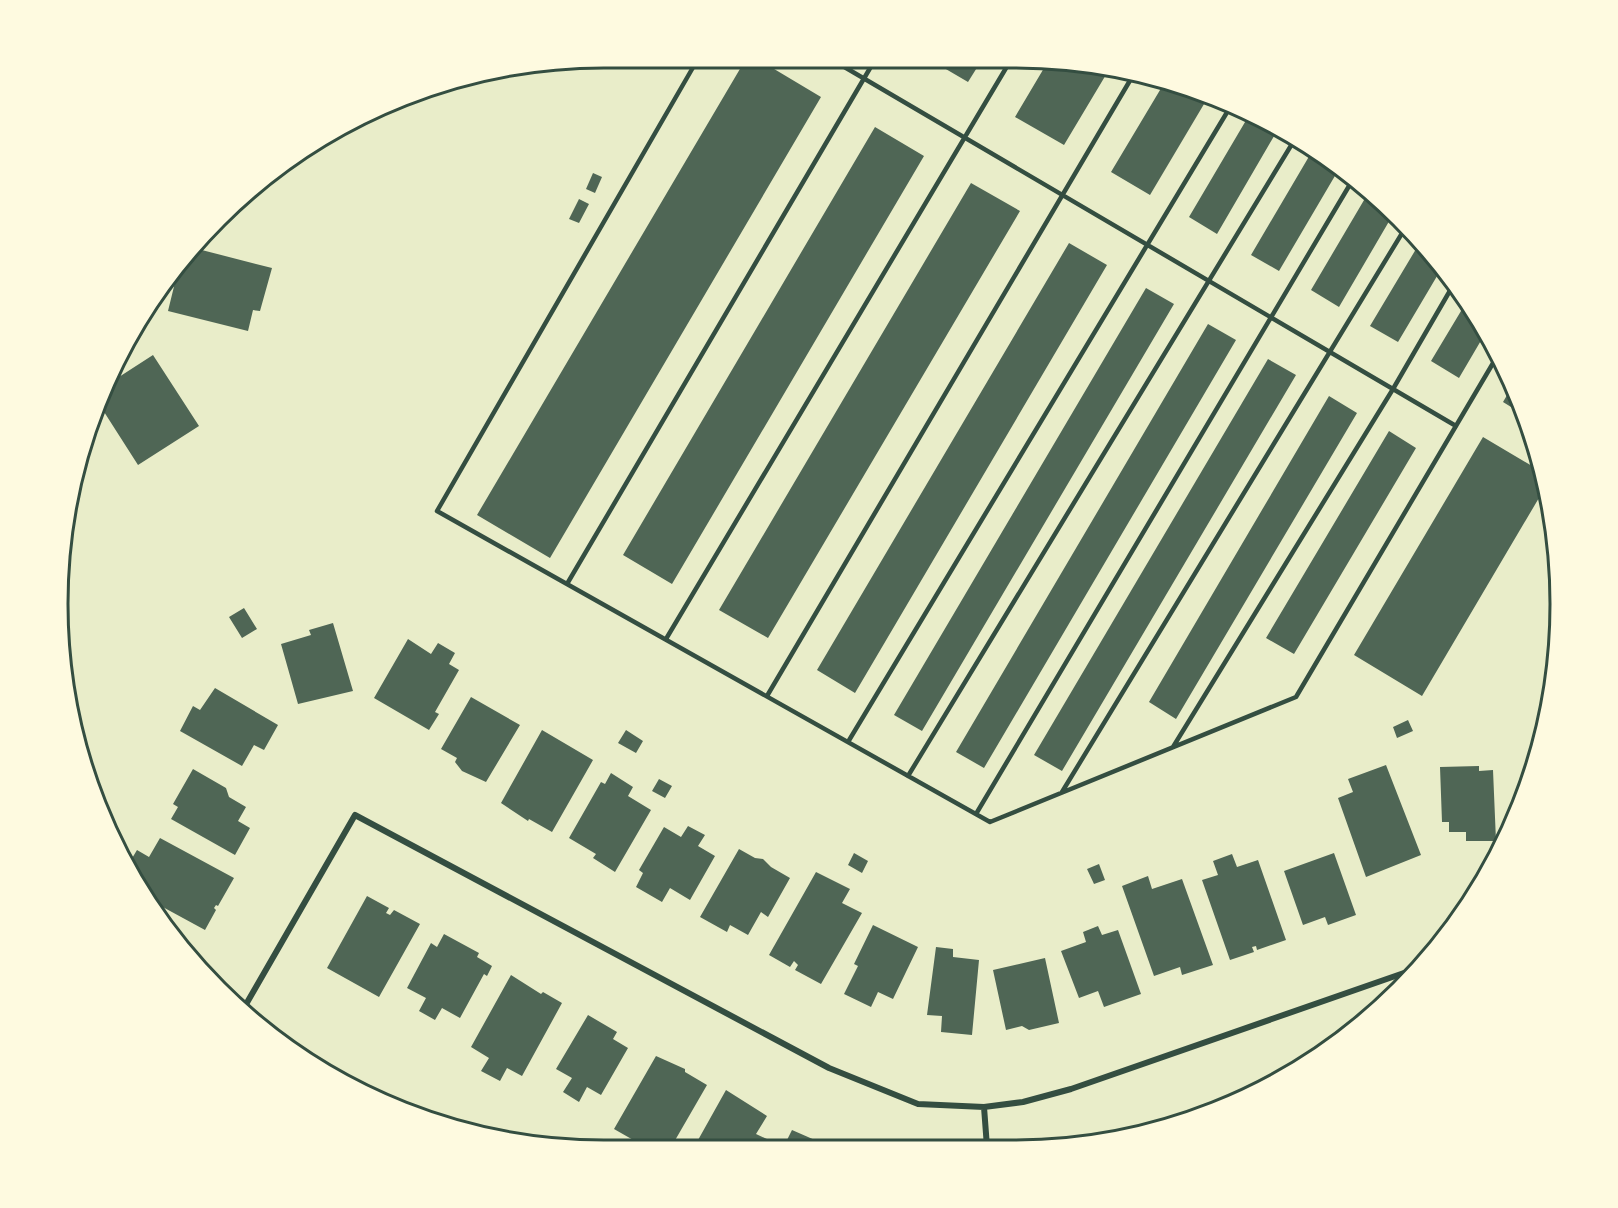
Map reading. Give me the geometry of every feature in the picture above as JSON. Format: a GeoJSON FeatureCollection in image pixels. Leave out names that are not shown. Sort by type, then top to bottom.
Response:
{"type":"FeatureCollection","features":[{"type":"Feature","properties":{"kind":"street"},"geometry":{"type":"LineString","coordinates":[[246,1003],[355,815],[828,1068],[918,1104],[984,1107],[1023,1102],[1082,1086],[1402,974]]}},
{"type":"Feature","properties":{"kind":"street"},"geometry":{"type":"LineString","coordinates":[[984,1107],[986,1140]]}},
{"type":"Feature","properties":{"kind":"lane"},"geometry":{"type":"LineString","coordinates":[[693,68],[437,511],[990,822],[1296,697],[1493,363]]}},
{"type":"Feature","properties":{"kind":"lane"},"geometry":{"type":"LineString","coordinates":[[846,68],[1456,426]]}},
{"type":"Feature","properties":{"kind":"lane"},"geometry":{"type":"LineString","coordinates":[[567,584],[870,68]]}},
{"type":"Feature","properties":{"kind":"lane"},"geometry":{"type":"LineString","coordinates":[[666,639],[1006,68]]}},
{"type":"Feature","properties":{"kind":"lane"},"geometry":{"type":"LineString","coordinates":[[766,696],[1131,81]]}},
{"type":"Feature","properties":{"kind":"lane"},"geometry":{"type":"LineString","coordinates":[[848,742],[1227,112]]}},
{"type":"Feature","properties":{"kind":"lane"},"geometry":{"type":"LineString","coordinates":[[908,776],[1291,145]]}},
{"type":"Feature","properties":{"kind":"lane"},"geometry":{"type":"LineString","coordinates":[[976,814],[1349,185]]}},
{"type":"Feature","properties":{"kind":"lane"},"geometry":{"type":"LineString","coordinates":[[1062,792],[1402,234]]}},
{"type":"Feature","properties":{"kind":"lane"},"geometry":{"type":"LineString","coordinates":[[1173,747],[1393,389],[1450,291]]}},
{"type":"Feature","properties":{"kind":"building"},"geometry":{"type":"Polygon","coordinates":[[[741,68],[772,68],[821,97],[550,558],[477,515],[741,68]]]}},
{"type":"Feature","properties":{"kind":"building"},"geometry":{"type":"Polygon","coordinates":[[[944,68],[977,68],[968,82],[944,68]]]}},
{"type":"Feature","properties":{"kind":"building"},"geometry":{"type":"Polygon","coordinates":[[[1044,69],[1105,76],[1064,145],[1015,117],[1044,69]]]}},
{"type":"Feature","properties":{"kind":"building"},"geometry":{"type":"Polygon","coordinates":[[[1161,88],[1205,103],[1150,195],[1111,172],[1161,88]]]}},
{"type":"Feature","properties":{"kind":"building"},"geometry":{"type":"Polygon","coordinates":[[[1246,121],[1275,135],[1217,234],[1189,217],[1246,121]]]}},
{"type":"Feature","properties":{"kind":"building"},"geometry":{"type":"Polygon","coordinates":[[[875,127],[924,156],[672,584],[623,555],[875,127]]]}},
{"type":"Feature","properties":{"kind":"building"},"geometry":{"type":"Polygon","coordinates":[[[1309,156],[1336,174],[1279,271],[1251,255],[1309,156]]]}},
{"type":"Feature","properties":{"kind":"building"},"geometry":{"type":"Polygon","coordinates":[[[593,173],[602,177],[595,193],[586,189],[593,173]]]}},
{"type":"Feature","properties":{"kind":"building"},"geometry":{"type":"Polygon","coordinates":[[[971,183],[1020,211],[768,638],[719,610],[971,183]]]}},
{"type":"Feature","properties":{"kind":"building"},"geometry":{"type":"Polygon","coordinates":[[[1365,198],[1389,221],[1339,307],[1311,290],[1365,198]]]}},
{"type":"Feature","properties":{"kind":"building"},"geometry":{"type":"Polygon","coordinates":[[[579,199],[589,204],[579,223],[569,219],[579,199]]]}},
{"type":"Feature","properties":{"kind":"building"},"geometry":{"type":"Polygon","coordinates":[[[1069,243],[1107,265],[855,693],[817,670],[1069,243]]]}},
{"type":"Feature","properties":{"kind":"building"},"geometry":{"type":"Polygon","coordinates":[[[1416,249],[1438,275],[1398,342],[1370,326],[1416,249]]]}},
{"type":"Feature","properties":{"kind":"building"},"geometry":{"type":"Polygon","coordinates":[[[201,250],[272,268],[260,311],[253,310],[248,331],[168,311],[175,281],[201,250]]]}},
{"type":"Feature","properties":{"kind":"building"},"geometry":{"type":"Polygon","coordinates":[[[1146,288],[1174,304],[922,731],[894,715],[1146,288]]]}},
{"type":"Feature","properties":{"kind":"building"},"geometry":{"type":"Polygon","coordinates":[[[1462,309],[1481,340],[1459,378],[1431,361],[1462,309]]]}},
{"type":"Feature","properties":{"kind":"building"},"geometry":{"type":"Polygon","coordinates":[[[1208,324],[1236,340],[984,768],[956,752],[1208,324]]]}},
{"type":"Feature","properties":{"kind":"building"},"geometry":{"type":"Polygon","coordinates":[[[153,355],[199,426],[138,465],[104,411],[118,378],[153,355]]]}},
{"type":"Feature","properties":{"kind":"building"},"geometry":{"type":"Polygon","coordinates":[[[1268,359],[1296,375],[1062,771],[1034,755],[1268,359]]]}},
{"type":"Feature","properties":{"kind":"building"},"geometry":{"type":"Polygon","coordinates":[[[1508,394],[1513,408],[1503,402],[1508,394]]]}},
{"type":"Feature","properties":{"kind":"building"},"geometry":{"type":"Polygon","coordinates":[[[1329,396],[1357,413],[1176,719],[1149,702],[1329,396]]]}},
{"type":"Feature","properties":{"kind":"building"},"geometry":{"type":"Polygon","coordinates":[[[1389,431],[1416,448],[1294,654],[1266,638],[1389,431]]]}},
{"type":"Feature","properties":{"kind":"building"},"geometry":{"type":"Polygon","coordinates":[[[1483,437],[1532,466],[1540,497],[1422,696],[1354,655],[1483,437]]]}},
{"type":"Feature","properties":{"kind":"building"},"geometry":{"type":"Polygon","coordinates":[[[244,608],[257,629],[242,638],[229,617],[244,608]]]}},
{"type":"Feature","properties":{"kind":"building"},"geometry":{"type":"Polygon","coordinates":[[[333,623],[353,691],[298,704],[281,644],[311,635],[309,630],[333,623]]]}},
{"type":"Feature","properties":{"kind":"building"},"geometry":{"type":"Polygon","coordinates":[[[408,639],[431,654],[438,643],[455,653],[449,664],[459,670],[435,712],[439,714],[429,730],[374,698],[408,639]]]}},
{"type":"Feature","properties":{"kind":"building"},"geometry":{"type":"Polygon","coordinates":[[[215,688],[278,725],[264,750],[254,745],[242,766],[180,731],[193,706],[200,710],[215,688]]]}},
{"type":"Feature","properties":{"kind":"building"},"geometry":{"type":"Polygon","coordinates":[[[471,697],[520,725],[486,782],[462,771],[455,762],[457,758],[441,749],[471,697]]]}},
{"type":"Feature","properties":{"kind":"building"},"geometry":{"type":"Polygon","coordinates":[[[1408,720],[1413,731],[1397,738],[1393,727],[1408,720]]]}},
{"type":"Feature","properties":{"kind":"building"},"geometry":{"type":"Polygon","coordinates":[[[542,730],[593,760],[552,832],[529,819],[528,821],[501,803],[542,730]]]}},
{"type":"Feature","properties":{"kind":"building"},"geometry":{"type":"Polygon","coordinates":[[[626,730],[643,741],[636,753],[618,743],[626,730]]]}},
{"type":"Feature","properties":{"kind":"building"},"geometry":{"type":"Polygon","coordinates":[[[1386,765],[1421,855],[1366,877],[1338,798],[1353,792],[1348,779],[1386,765]]]}},
{"type":"Feature","properties":{"kind":"building"},"geometry":{"type":"Polygon","coordinates":[[[1479,766],[1479,771],[1493,770],[1495,841],[1466,841],[1466,832],[1449,832],[1449,822],[1442,822],[1440,767],[1479,766]]]}},
{"type":"Feature","properties":{"kind":"building"},"geometry":{"type":"Polygon","coordinates":[[[193,769],[226,788],[229,797],[246,807],[238,821],[250,828],[235,855],[171,819],[178,807],[173,804],[193,769]]]}},
{"type":"Feature","properties":{"kind":"building"},"geometry":{"type":"Polygon","coordinates":[[[611,773],[633,787],[628,796],[651,810],[615,872],[593,858],[596,854],[569,838],[601,782],[605,784],[611,773]]]}},
{"type":"Feature","properties":{"kind":"building"},"geometry":{"type":"Polygon","coordinates":[[[659,779],[672,786],[665,798],[652,791],[659,779]]]}},
{"type":"Feature","properties":{"kind":"building"},"geometry":{"type":"Polygon","coordinates":[[[688,826],[705,835],[698,846],[715,856],[690,900],[670,888],[662,902],[636,887],[643,873],[639,870],[664,827],[681,837],[688,826]]]}},
{"type":"Feature","properties":{"kind":"building"},"geometry":{"type":"Polygon","coordinates":[[[160,838],[234,878],[218,906],[214,908],[216,910],[205,930],[161,906],[132,858],[137,850],[149,857],[160,838]]]}},
{"type":"Feature","properties":{"kind":"building"},"geometry":{"type":"Polygon","coordinates":[[[739,849],[755,858],[763,859],[771,867],[790,878],[768,917],[761,912],[748,935],[730,925],[727,932],[700,917],[739,849]]]}},
{"type":"Feature","properties":{"kind":"building"},"geometry":{"type":"Polygon","coordinates":[[[854,853],[868,861],[862,873],[848,865],[854,853]]]}},
{"type":"Feature","properties":{"kind":"building"},"geometry":{"type":"Polygon","coordinates":[[[1334,853],[1356,915],[1328,925],[1325,917],[1303,925],[1284,871],[1334,853]]]}},
{"type":"Feature","properties":{"kind":"building"},"geometry":{"type":"Polygon","coordinates":[[[1232,854],[1237,867],[1258,860],[1286,940],[1257,950],[1256,946],[1252,947],[1254,952],[1230,960],[1202,880],[1218,875],[1213,861],[1232,854]]]}},
{"type":"Feature","properties":{"kind":"building"},"geometry":{"type":"Polygon","coordinates":[[[1099,864],[1105,880],[1094,884],[1087,869],[1099,864]]]}},
{"type":"Feature","properties":{"kind":"building"},"geometry":{"type":"Polygon","coordinates":[[[816,872],[850,889],[842,903],[862,913],[821,984],[795,970],[798,965],[794,961],[790,967],[769,955],[816,872]]]}},
{"type":"Feature","properties":{"kind":"building"},"geometry":{"type":"Polygon","coordinates":[[[1148,876],[1152,889],[1182,879],[1213,965],[1182,975],[1180,967],[1154,976],[1122,886],[1148,876]]]}},
{"type":"Feature","properties":{"kind":"building"},"geometry":{"type":"Polygon","coordinates":[[[367,896],[389,908],[386,913],[390,915],[394,910],[420,924],[379,997],[327,968],[367,896]]]}},
{"type":"Feature","properties":{"kind":"building"},"geometry":{"type":"Polygon","coordinates":[[[873,925],[918,947],[893,999],[878,992],[871,1007],[844,994],[858,966],[854,964],[873,925]]]}},
{"type":"Feature","properties":{"kind":"building"},"geometry":{"type":"Polygon","coordinates":[[[1098,926],[1102,935],[1118,930],[1141,994],[1104,1007],[1098,991],[1079,998],[1061,951],[1086,942],[1083,932],[1098,926]]]}},
{"type":"Feature","properties":{"kind":"building"},"geometry":{"type":"Polygon","coordinates":[[[444,934],[479,953],[477,957],[492,966],[487,976],[484,974],[460,1018],[442,1008],[435,1020],[419,1011],[426,998],[407,988],[431,943],[437,947],[444,934]]]}},
{"type":"Feature","properties":{"kind":"building"},"geometry":{"type":"Polygon","coordinates":[[[936,947],[953,949],[953,957],[979,960],[972,1035],[941,1032],[942,1016],[927,1015],[936,947]]]}},
{"type":"Feature","properties":{"kind":"building"},"geometry":{"type":"Polygon","coordinates":[[[1045,958],[1059,1023],[1029,1030],[1022,1026],[1006,1030],[993,970],[1045,958]]]}},
{"type":"Feature","properties":{"kind":"building"},"geometry":{"type":"Polygon","coordinates":[[[511,975],[541,994],[543,992],[562,1003],[522,1076],[507,1068],[500,1081],[481,1071],[489,1058],[471,1047],[511,975]]]}},
{"type":"Feature","properties":{"kind":"building"},"geometry":{"type":"Polygon","coordinates":[[[588,1015],[617,1032],[613,1039],[628,1048],[601,1095],[587,1087],[579,1102],[563,1092],[572,1078],[556,1069],[588,1015]]]}},
{"type":"Feature","properties":{"kind":"building"},"geometry":{"type":"Polygon","coordinates":[[[656,1056],[685,1069],[685,1072],[707,1085],[675,1140],[633,1140],[614,1129],[656,1056]]]}},
{"type":"Feature","properties":{"kind":"building"},"geometry":{"type":"Polygon","coordinates":[[[726,1090],[767,1116],[756,1134],[766,1140],[698,1140],[726,1090]]]}},
{"type":"Feature","properties":{"kind":"building"},"geometry":{"type":"Polygon","coordinates":[[[792,1130],[815,1140],[787,1140],[792,1130]]]}}]}
